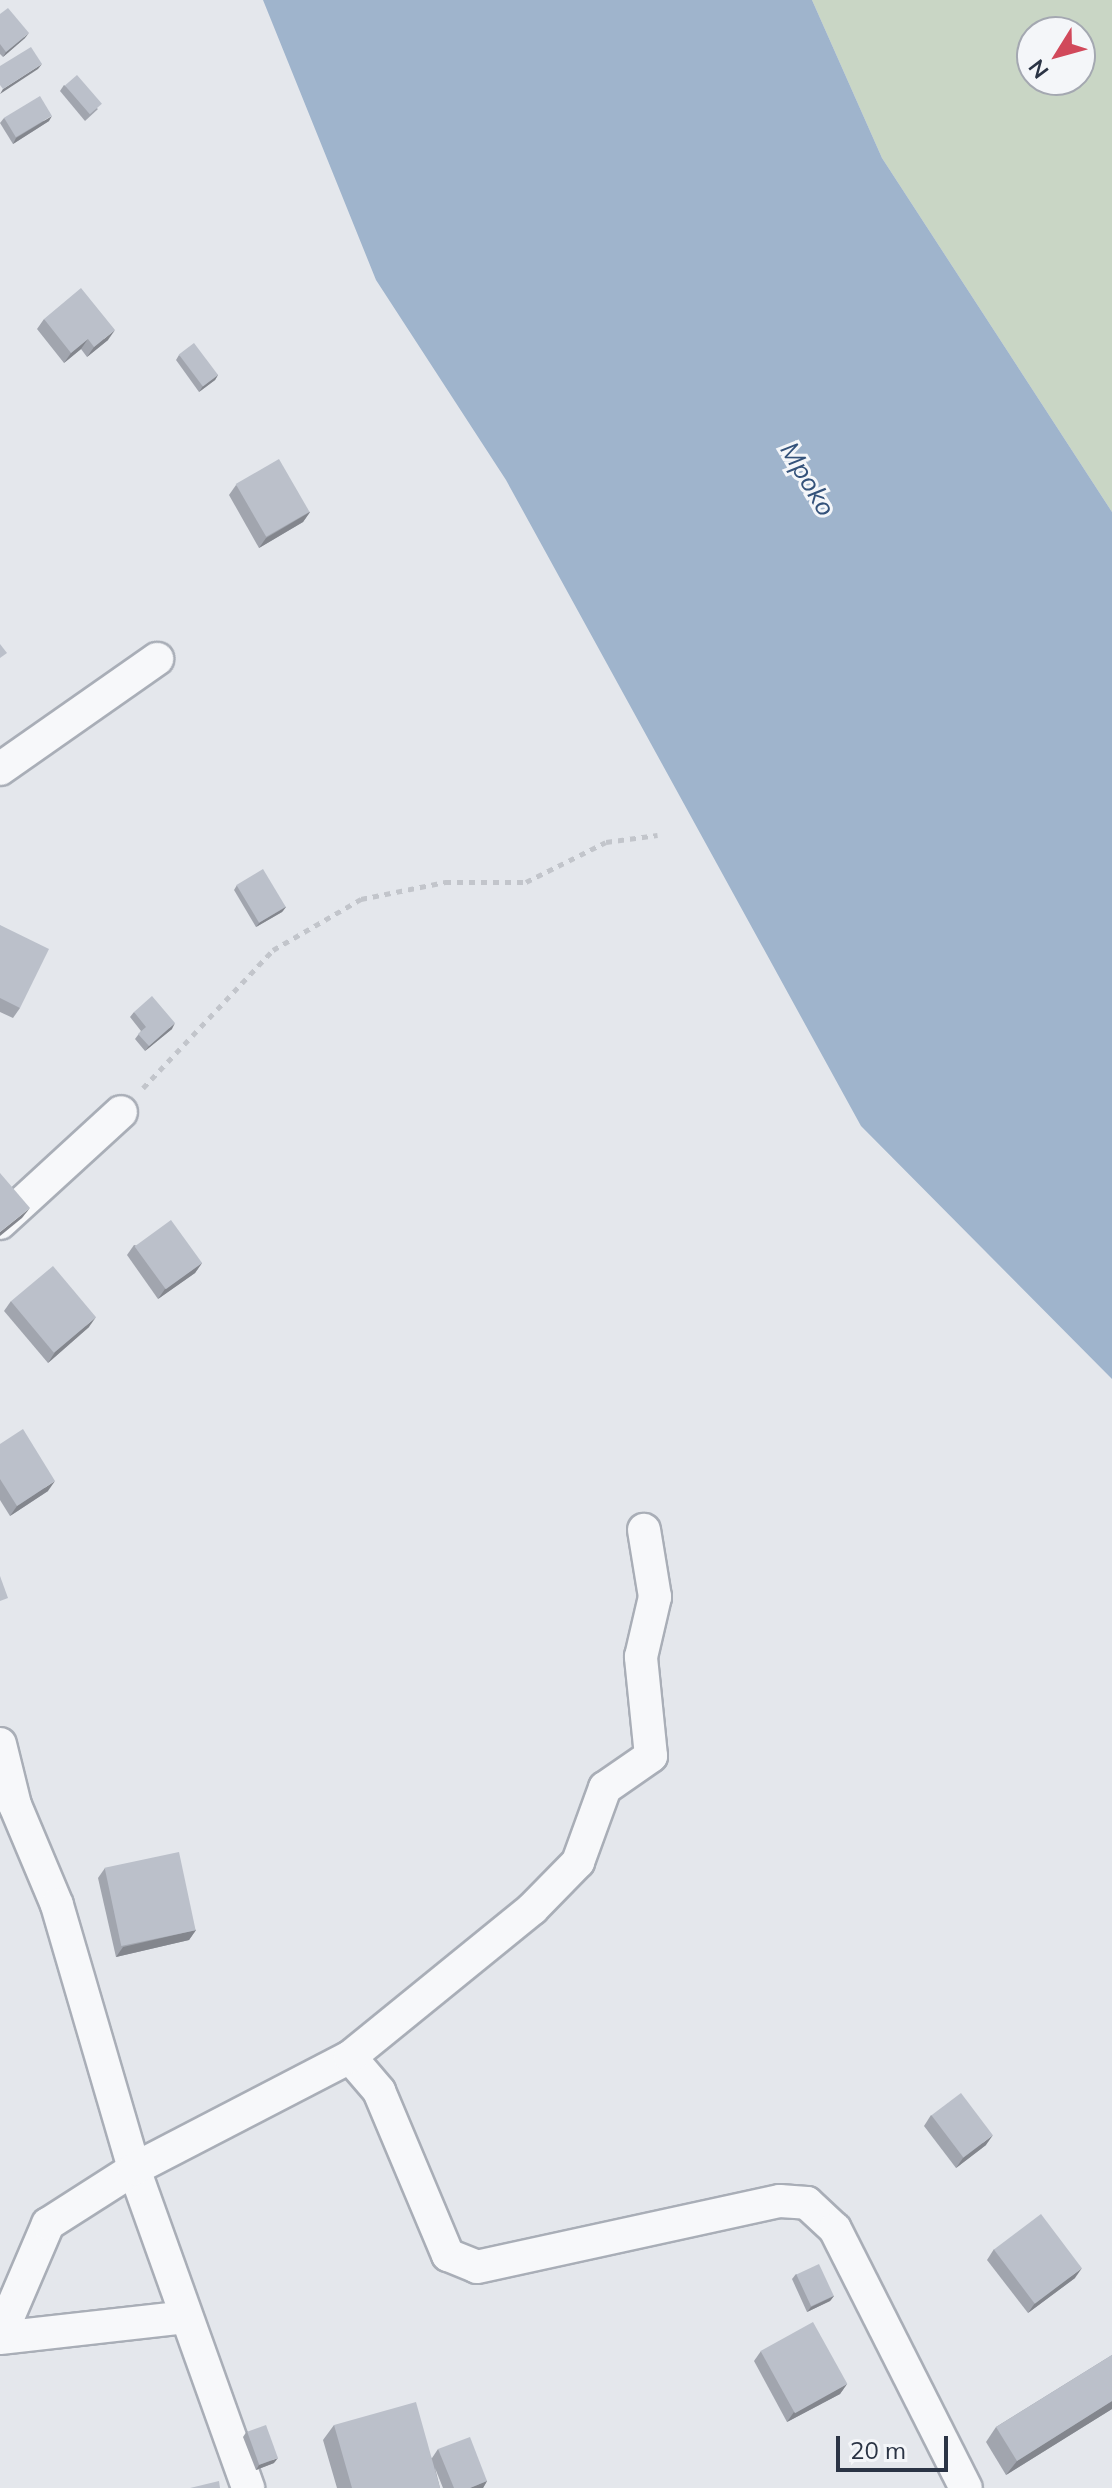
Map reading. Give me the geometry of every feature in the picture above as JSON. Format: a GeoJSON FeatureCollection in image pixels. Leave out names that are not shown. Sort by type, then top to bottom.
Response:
{"type":"FeatureCollection","features":[{"type":"Feature","properties":{"kind":"street"},"geometry":{"type":"LineString","coordinates":[[0,769],[157,659]]}},
{"type":"Feature","properties":{"kind":"street"},"geometry":{"type":"LineString","coordinates":[[0,1223],[121,1112]]}},
{"type":"Feature","properties":{"kind":"street"},"geometry":{"type":"LineString","coordinates":[[186,2317],[0,2337],[48,2224],[134,2169],[350,2057],[532,1909],[578,1862],[605,1788],[651,1756],[641,1657],[655,1597],[644,1530]]}},
{"type":"Feature","properties":{"kind":"street"},"geometry":{"type":"LineString","coordinates":[[0,1744],[15,1805],[57,1905],[134,2169],[248,2488]]}},
{"type":"Feature","properties":{"kind":"street"},"geometry":{"type":"LineString","coordinates":[[350,2057],[379,2091],[448,2255],[477,2267],[780,2201],[807,2203],[835,2229],[966,2488]]}},
{"type":"Feature","properties":{"kind":"path"},"geometry":{"type":"LineString","coordinates":[[121,1112],[273,950],[361,899],[445,882],[526,882],[606,842],[658,835]]}},
{"type":"Feature","properties":{"kind":"green space"},"geometry":{"type":"Polygon","coordinates":[[[812,0],[1112,0],[1112,512],[882,158],[812,0]]]}},
{"type":"Feature","properties":{"kind":"water","name":"Mpoko"},"geometry":{"type":"Polygon","coordinates":[[[263,0],[812,0],[882,158],[1112,512],[1112,1379],[861,1126],[506,480],[376,280],[263,0]]]}},
{"type":"Feature","properties":{"kind":"building"},"geometry":{"type":"Polygon","coordinates":[[[8,8],[29,33],[6,52],[0,44],[0,14],[8,8]]]}},
{"type":"Feature","properties":{"kind":"building"},"geometry":{"type":"Polygon","coordinates":[[[31,47],[42,64],[3,89],[0,85],[0,66],[31,47]]]}},
{"type":"Feature","properties":{"kind":"building"},"geometry":{"type":"Polygon","coordinates":[[[77,75],[102,104],[90,114],[65,85],[77,75]]]}},
{"type":"Feature","properties":{"kind":"building"},"geometry":{"type":"Polygon","coordinates":[[[40,96],[52,116],[16,137],[4,118],[40,96]]]}},
{"type":"Feature","properties":{"kind":"building"},"geometry":{"type":"Polygon","coordinates":[[[81,288],[115,330],[94,347],[88,339],[71,353],[44,319],[81,288]]]}},
{"type":"Feature","properties":{"kind":"building"},"geometry":{"type":"Polygon","coordinates":[[[194,343],[218,375],[203,386],[179,354],[194,343]]]}},
{"type":"Feature","properties":{"kind":"building"},"geometry":{"type":"Polygon","coordinates":[[[279,459],[310,512],[266,537],[236,484],[279,459]]]}},
{"type":"Feature","properties":{"kind":"building"},"geometry":{"type":"Polygon","coordinates":[[[0,644],[7,653],[0,658],[0,644]]]}},
{"type":"Feature","properties":{"kind":"building"},"geometry":{"type":"Polygon","coordinates":[[[263,869],[286,907],[259,923],[236,885],[263,869]]]}},
{"type":"Feature","properties":{"kind":"building"},"geometry":{"type":"Polygon","coordinates":[[[0,925],[49,949],[20,1008],[0,998],[0,925]]]}},
{"type":"Feature","properties":{"kind":"building"},"geometry":{"type":"Polygon","coordinates":[[[152,996],[175,1023],[149,1046],[138,1034],[146,1027],[134,1012],[152,996]]]}},
{"type":"Feature","properties":{"kind":"building"},"geometry":{"type":"Polygon","coordinates":[[[0,1173],[30,1208],[0,1232],[0,1173]]]}},
{"type":"Feature","properties":{"kind":"building"},"geometry":{"type":"Polygon","coordinates":[[[171,1220],[202,1263],[166,1289],[135,1246],[171,1220]]]}},
{"type":"Feature","properties":{"kind":"building"},"geometry":{"type":"Polygon","coordinates":[[[53,1266],[96,1317],[54,1353],[11,1301],[53,1266]]]}},
{"type":"Feature","properties":{"kind":"building"},"geometry":{"type":"Polygon","coordinates":[[[23,1429],[55,1481],[17,1506],[0,1479],[0,1444],[23,1429]]]}},
{"type":"Feature","properties":{"kind":"building"},"geometry":{"type":"Polygon","coordinates":[[[0,1576],[8,1598],[0,1601],[0,1576]]]}},
{"type":"Feature","properties":{"kind":"building"},"geometry":{"type":"Polygon","coordinates":[[[179,1852],[196,1930],[121,1946],[105,1868],[179,1852]]]}},
{"type":"Feature","properties":{"kind":"building"},"geometry":{"type":"Polygon","coordinates":[[[961,2093],[993,2135],[963,2158],[931,2115],[961,2093]]]}},
{"type":"Feature","properties":{"kind":"building"},"geometry":{"type":"Polygon","coordinates":[[[1041,2214],[1082,2268],[1035,2304],[994,2250],[1041,2214]]]}},
{"type":"Feature","properties":{"kind":"building"},"geometry":{"type":"Polygon","coordinates":[[[819,2264],[834,2296],[811,2306],[796,2275],[819,2264]]]}},
{"type":"Feature","properties":{"kind":"building"},"geometry":{"type":"Polygon","coordinates":[[[813,2322],[847,2384],[795,2413],[761,2351],[813,2322]]]}},
{"type":"Feature","properties":{"kind":"building"},"geometry":{"type":"Polygon","coordinates":[[[1112,2355],[1112,2401],[1017,2461],[996,2427],[1112,2355]]]}},
{"type":"Feature","properties":{"kind":"building"},"geometry":{"type":"Polygon","coordinates":[[[416,2402],[440,2488],[352,2488],[334,2425],[416,2402]]]}},
{"type":"Feature","properties":{"kind":"building"},"geometry":{"type":"Polygon","coordinates":[[[266,2425],[278,2458],[259,2465],[247,2432],[266,2425]]]}},
{"type":"Feature","properties":{"kind":"building"},"geometry":{"type":"Polygon","coordinates":[[[470,2437],[487,2481],[470,2488],[454,2488],[438,2449],[470,2437]]]}},
{"type":"Feature","properties":{"kind":"building"},"geometry":{"type":"Polygon","coordinates":[[[219,2481],[220,2488],[190,2488],[219,2481]]]}}]}
